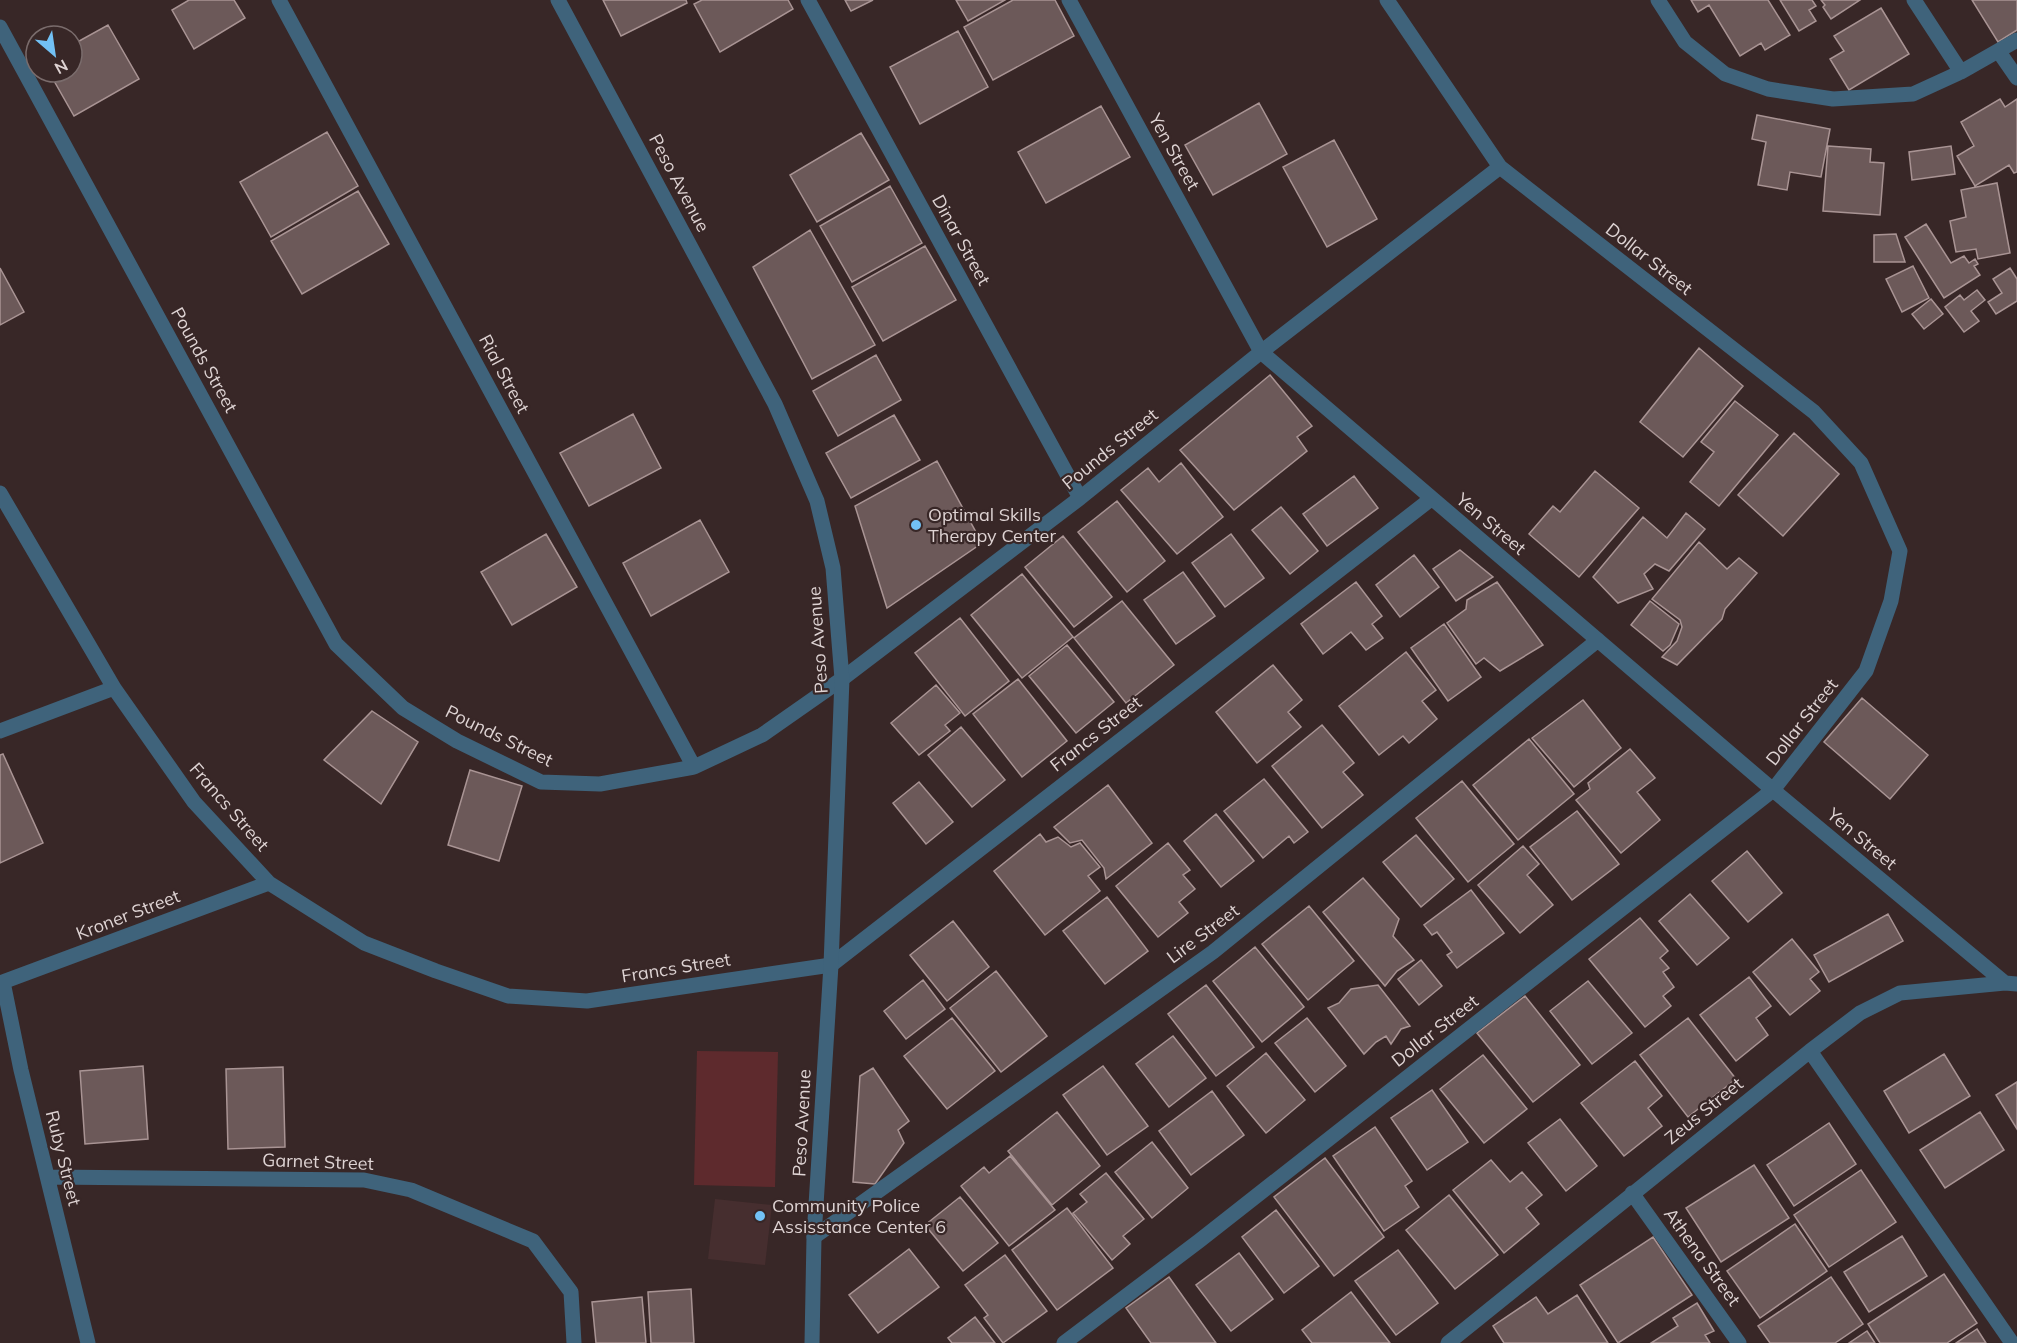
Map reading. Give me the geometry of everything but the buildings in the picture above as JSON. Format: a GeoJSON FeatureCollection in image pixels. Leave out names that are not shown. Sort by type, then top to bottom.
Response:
{"type":"FeatureCollection","features":[{"type":"Feature","properties":{"kind":"street","name":"Rial Street"},"geometry":{"type":"LineString","coordinates":[[279,0],[694,767]]}},
{"type":"Feature","properties":{"kind":"street","name":"Peso Avenue"},"geometry":{"type":"LineString","coordinates":[[558,0],[776,404],[817,501],[832,568],[842,679],[831,965],[814,1237],[812,1343]]}},
{"type":"Feature","properties":{"kind":"street","name":"Dinar Street"},"geometry":{"type":"LineString","coordinates":[[808,0],[1080,498]]}},
{"type":"Feature","properties":{"kind":"street","name":"Yen Street"},"geometry":{"type":"LineString","coordinates":[[1069,0],[1261,352],[1773,790],[2011,984]]}},
{"type":"Feature","properties":{"kind":"street","name":"Dollar Street"},"geometry":{"type":"LineString","coordinates":[[1064,1343],[1199,1241],[1773,790],[1866,671],[1891,601],[1900,551],[1861,463],[1814,412],[1500,167],[1387,0]]}},
{"type":"Feature","properties":{"kind":"street"},"geometry":{"type":"LineString","coordinates":[[1658,0],[1685,42],[1725,74],[1768,89],[1833,99],[1913,94],[1961,72],[2017,40]]}},
{"type":"Feature","properties":{"kind":"street"},"geometry":{"type":"LineString","coordinates":[[1914,0],[1961,72]]}},
{"type":"Feature","properties":{"kind":"street","name":"Pounds Street"},"geometry":{"type":"LineString","coordinates":[[0,27],[336,644],[402,708],[457,741],[541,782],[600,784],[694,767],[762,735],[842,679],[1080,498],[1261,352],[1500,167]]}},
{"type":"Feature","properties":{"kind":"street"},"geometry":{"type":"LineString","coordinates":[[1999,52],[2017,78]]}},
{"type":"Feature","properties":{"kind":"street","name":"Francs Street"},"geometry":{"type":"LineString","coordinates":[[0,493],[114,688],[194,802],[269,883],[364,943],[508,996],[587,1001],[831,965],[1431,499]]}},
{"type":"Feature","properties":{"kind":"street","name":"Lire Street"},"geometry":{"type":"LineString","coordinates":[[814,1237],[1214,952],[1598,640]]}},
{"type":"Feature","properties":{"kind":"street"},"geometry":{"type":"LineString","coordinates":[[0,731],[114,688]]}},
{"type":"Feature","properties":{"kind":"street","name":"Kroner Street"},"geometry":{"type":"LineString","coordinates":[[2,983],[269,883]]}},
{"type":"Feature","properties":{"kind":"street","name":"Ruby Street"},"geometry":{"type":"LineString","coordinates":[[2,983],[88,1343]]}},
{"type":"Feature","properties":{"kind":"street","name":"Zeus Street"},"geometry":{"type":"LineString","coordinates":[[1448,1343],[1464,1338],[1632,1193],[1860,1013],[1900,993],[2011,984]]}},
{"type":"Feature","properties":{"kind":"street"},"geometry":{"type":"LineString","coordinates":[[1810,1051],[2012,1343]]}},
{"type":"Feature","properties":{"kind":"street","name":"Garnet Street"},"geometry":{"type":"LineString","coordinates":[[49,1177],[364,1180],[411,1190],[533,1241],[571,1292],[574,1343]]}},
{"type":"Feature","properties":{"kind":"street","name":"Athena Street"},"geometry":{"type":"LineString","coordinates":[[1632,1193],[1740,1343]]}},
{"type":"Feature","properties":{"kind":"shaded area"},"geometry":{"type":"Polygon","coordinates":[[[697,1051],[778,1052],[775,1187],[694,1185],[697,1051]]]}},
{"type":"Feature","properties":{"kind":"shaded area"},"geometry":{"type":"Polygon","coordinates":[[[715,1199],[772,1205],[765,1265],[708,1259],[715,1199]]]}},
{"type":"Feature","properties":{"kind":"place","name":"Optimal Skills Therapy Center"},"geometry":{"type":"Point","coordinates":[916,525]}},
{"type":"Feature","properties":{"kind":"place","name":"Community Police Assisstance Center 6"},"geometry":{"type":"Point","coordinates":[760,1216]}}]}
